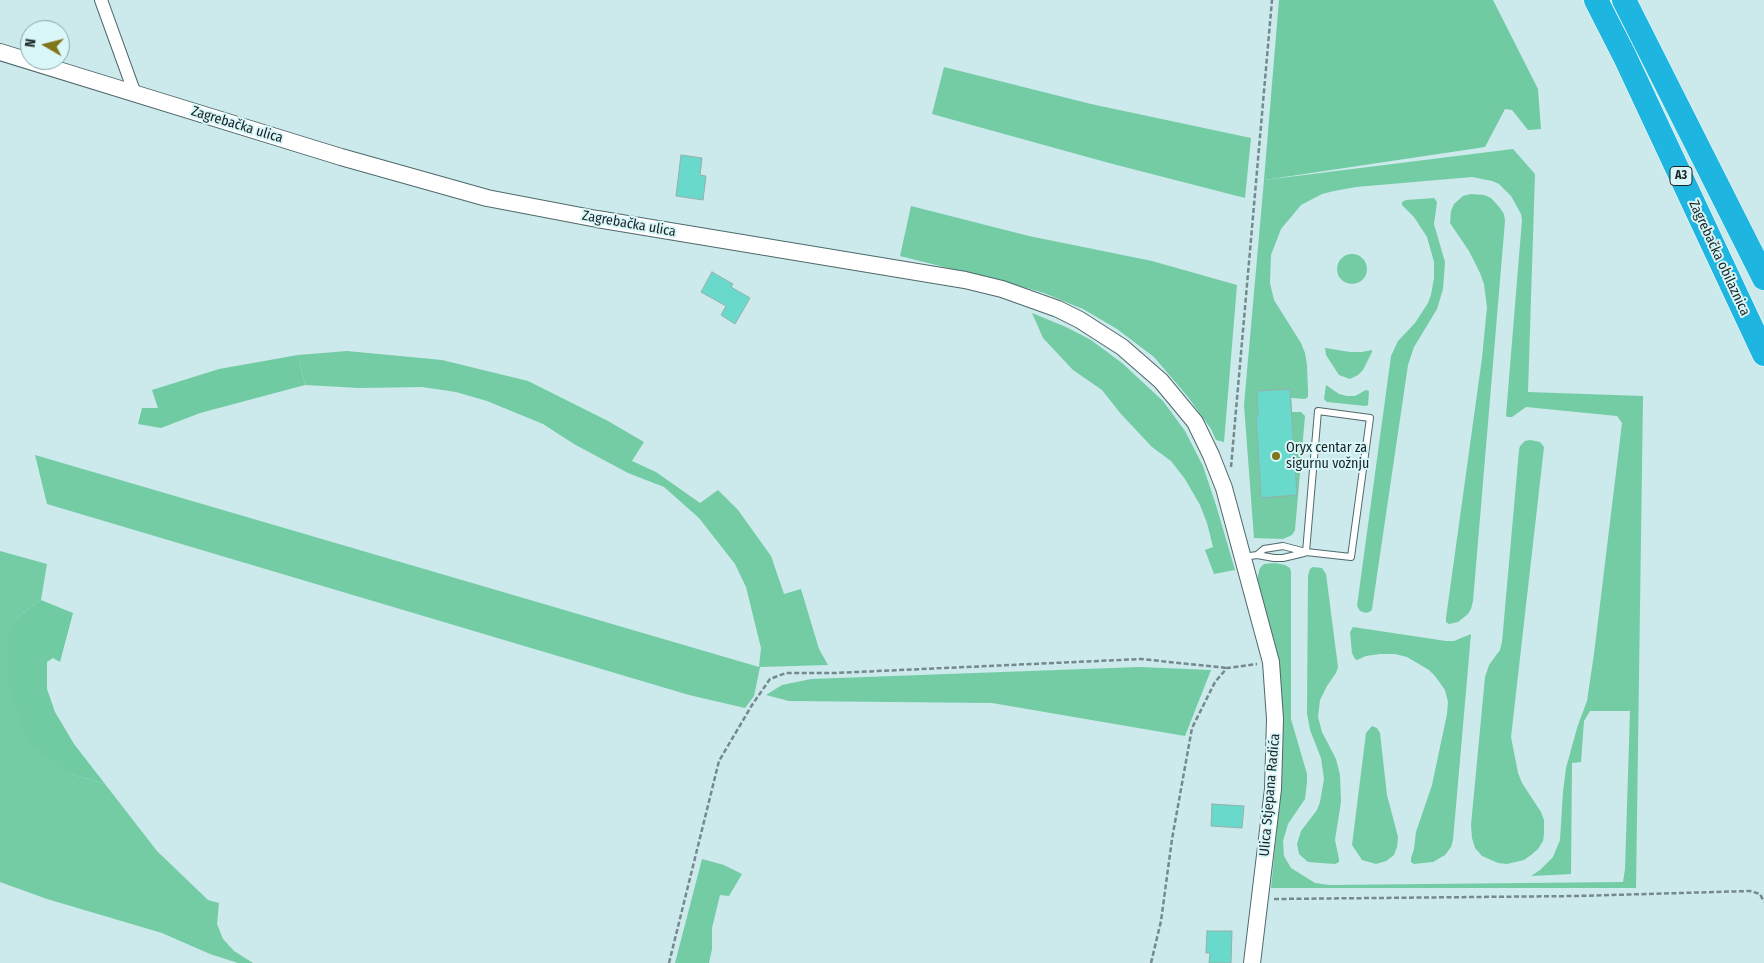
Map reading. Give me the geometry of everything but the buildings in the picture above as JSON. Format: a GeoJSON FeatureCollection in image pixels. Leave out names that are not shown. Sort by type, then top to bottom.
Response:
{"type":"FeatureCollection","features":[{"type":"Feature","properties":{"kind":"highway","name":"Zagrebačka obilaznica"},"geometry":{"type":"LineString","coordinates":[[1596,0],[1625,56],[1764,354]]}},
{"type":"Feature","properties":{"kind":"highway","name":"A3"},"geometry":{"type":"LineString","coordinates":[[1624,0],[1764,278]]}},
{"type":"Feature","properties":{"kind":"street"},"geometry":{"type":"LineString","coordinates":[[101,0],[135,94]]}},
{"type":"Feature","properties":{"kind":"street","name":"Zagrebačka ulica"},"geometry":{"type":"LineString","coordinates":[[0,52],[341,157],[487,198],[596,219],[965,280],[1002,289],[1038,301],[1073,316],[1100,332],[1142,362],[1162,381],[1194,422],[1211,455]]}},
{"type":"Feature","properties":{"kind":"street","name":"Ulica Stjepana Radića"},"geometry":{"type":"LineString","coordinates":[[1211,455],[1250,556],[1271,662],[1274,694],[1276,748],[1273,789],[1252,963]]}},
{"type":"Feature","properties":{"kind":"lane"},"geometry":{"type":"LineString","coordinates":[[1250,556],[1264,549],[1283,546],[1306,552],[1350,557],[1370,418],[1318,412],[1306,552]]}},
{"type":"Feature","properties":{"kind":"lane"},"geometry":{"type":"LineString","coordinates":[[1250,556],[1284,558],[1306,552]]}},
{"type":"Feature","properties":{"kind":"path"},"geometry":{"type":"LineString","coordinates":[[1224,488],[1232,463],[1272,0]]}},
{"type":"Feature","properties":{"kind":"path"},"geometry":{"type":"LineString","coordinates":[[669,963],[719,761],[752,705],[770,679],[786,673],[1141,659],[1227,668],[1271,662]]}},
{"type":"Feature","properties":{"kind":"path"},"geometry":{"type":"LineString","coordinates":[[1151,963],[1161,921],[1172,839],[1192,728],[1215,682],[1227,668]]}},
{"type":"Feature","properties":{"kind":"path"},"geometry":{"type":"LineString","coordinates":[[1260,899],[1750,891],[1760,894],[1764,902]]}},
{"type":"Feature","properties":{"kind":"green space"},"geometry":{"type":"Polygon","coordinates":[[[1279,0],[1493,0],[1538,89],[1541,129],[1528,130],[1512,110],[1505,109],[1485,147],[1264,180],[1279,0]]]}},
{"type":"Feature","properties":{"kind":"green space"},"geometry":{"type":"Polygon","coordinates":[[[944,67],[1091,104],[1251,138],[1245,198],[932,114],[944,67]]]}},
{"type":"Feature","properties":{"kind":"green space"},"geometry":{"type":"Polygon","coordinates":[[[1513,149],[1535,174],[1528,392],[1643,396],[1636,888],[1271,888],[1282,776],[1281,696],[1257,579],[1260,568],[1264,564],[1275,563],[1285,565],[1290,568],[1291,572],[1291,719],[1307,774],[1305,799],[1288,824],[1283,841],[1284,856],[1291,868],[1315,883],[1329,885],[1623,882],[1630,711],[1590,711],[1584,721],[1581,762],[1572,763],[1571,874],[1531,876],[1553,857],[1560,840],[1566,768],[1587,701],[1594,654],[1622,423],[1617,416],[1526,407],[1512,417],[1507,417],[1522,220],[1521,214],[1511,196],[1499,184],[1472,177],[1356,187],[1334,191],[1322,194],[1301,205],[1281,229],[1271,255],[1270,283],[1274,300],[1301,343],[1305,353],[1308,397],[1305,399],[1291,398],[1292,412],[1301,412],[1305,416],[1295,530],[1292,535],[1283,539],[1254,538],[1244,405],[1264,180],[1513,149]]]}},
{"type":"Feature","properties":{"kind":"green space"},"geometry":{"type":"Polygon","coordinates":[[[1471,194],[1484,195],[1491,198],[1504,214],[1505,221],[1473,601],[1468,614],[1458,622],[1449,624],[1446,622],[1446,618],[1482,358],[1487,307],[1484,284],[1480,273],[1469,251],[1450,223],[1454,204],[1463,196],[1471,194]]]}},
{"type":"Feature","properties":{"kind":"green space"},"geometry":{"type":"Polygon","coordinates":[[[1434,198],[1437,202],[1434,224],[1445,262],[1443,289],[1437,309],[1414,347],[1408,365],[1372,609],[1366,613],[1360,611],[1357,606],[1391,356],[1398,341],[1415,323],[1428,303],[1434,278],[1434,262],[1427,237],[1414,217],[1402,205],[1402,202],[1434,198]]]}},
{"type":"Feature","properties":{"kind":"green space"},"geometry":{"type":"Polygon","coordinates":[[[911,206],[1029,236],[1152,261],[1237,285],[1224,442],[1216,440],[1211,429],[1188,397],[1154,357],[1117,329],[1083,309],[1044,293],[900,256],[911,206]]]}},
{"type":"Feature","properties":{"kind":"green space"},"geometry":{"type":"Polygon","coordinates":[[[1352,254],[1363,258],[1367,269],[1363,280],[1352,284],[1341,280],[1337,269],[1341,258],[1352,254]]]}},
{"type":"Feature","properties":{"kind":"green space"},"geometry":{"type":"Polygon","coordinates":[[[1032,313],[1091,340],[1122,363],[1163,401],[1185,431],[1203,466],[1235,570],[1214,574],[1205,550],[1213,547],[1207,523],[1200,505],[1185,479],[1171,461],[1152,447],[1121,414],[1102,390],[1073,370],[1043,338],[1032,313]]]}},
{"type":"Feature","properties":{"kind":"green space"},"geometry":{"type":"Polygon","coordinates":[[[1325,348],[1350,352],[1372,350],[1372,352],[1363,370],[1350,379],[1339,375],[1326,355],[1325,348]]]}},
{"type":"Feature","properties":{"kind":"green space"},"geometry":{"type":"Polygon","coordinates":[[[347,351],[442,360],[528,381],[608,421],[644,442],[632,461],[656,472],[700,503],[718,490],[738,510],[771,556],[784,594],[801,589],[819,649],[828,665],[760,667],[754,696],[745,708],[689,695],[47,504],[35,455],[759,667],[761,648],[746,587],[735,564],[699,518],[664,487],[628,473],[574,444],[543,424],[487,401],[456,392],[422,387],[359,388],[305,385],[298,355],[347,351]]]}},
{"type":"Feature","properties":{"kind":"green space"},"geometry":{"type":"Polygon","coordinates":[[[298,355],[305,385],[200,413],[161,428],[138,424],[142,408],[158,408],[152,390],[219,369],[298,355]]]}},
{"type":"Feature","properties":{"kind":"green space"},"geometry":{"type":"Polygon","coordinates":[[[1326,385],[1339,394],[1347,396],[1355,396],[1366,390],[1369,391],[1368,405],[1327,402],[1324,399],[1326,385]]]}},
{"type":"Feature","properties":{"kind":"green space"},"geometry":{"type":"Polygon","coordinates":[[[1525,441],[1540,442],[1544,447],[1511,737],[1518,773],[1522,783],[1541,812],[1544,820],[1544,834],[1543,841],[1531,855],[1524,860],[1507,864],[1498,863],[1482,856],[1475,848],[1471,825],[1485,677],[1489,665],[1500,650],[1502,642],[1519,450],[1525,441]]]}},
{"type":"Feature","properties":{"kind":"green space"},"geometry":{"type":"Polygon","coordinates":[[[0,551],[47,564],[41,600],[16,618],[71,774],[105,784],[157,851],[208,900],[219,903],[217,924],[223,939],[234,951],[253,963],[238,963],[210,954],[162,933],[47,899],[0,882],[0,551]]]}},
{"type":"Feature","properties":{"kind":"green space"},"geometry":{"type":"Polygon","coordinates":[[[1313,567],[1322,568],[1326,574],[1338,667],[1320,700],[1318,717],[1322,732],[1336,759],[1340,775],[1341,802],[1335,840],[1339,862],[1335,864],[1308,862],[1299,854],[1297,844],[1301,831],[1317,810],[1324,779],[1321,758],[1310,730],[1307,713],[1308,575],[1313,567]]]}},
{"type":"Feature","properties":{"kind":"green space"},"geometry":{"type":"Polygon","coordinates":[[[41,600],[73,613],[60,662],[53,658],[47,662],[47,689],[55,712],[74,744],[105,784],[71,774],[31,745],[23,726],[8,679],[7,642],[16,618],[41,600]]]}},
{"type":"Feature","properties":{"kind":"green space"},"geometry":{"type":"Polygon","coordinates":[[[1353,627],[1446,641],[1454,641],[1471,634],[1453,840],[1451,847],[1445,855],[1433,862],[1414,864],[1411,862],[1411,858],[1416,832],[1432,785],[1447,714],[1448,702],[1445,690],[1429,670],[1407,657],[1395,654],[1380,654],[1355,659],[1352,653],[1350,632],[1353,627]]]}},
{"type":"Feature","properties":{"kind":"green space"},"geometry":{"type":"Polygon","coordinates":[[[1139,667],[1211,670],[1185,736],[992,703],[789,701],[766,695],[782,685],[811,679],[1139,667]]]}},
{"type":"Feature","properties":{"kind":"green space"},"geometry":{"type":"Polygon","coordinates":[[[1372,726],[1377,728],[1380,733],[1387,795],[1398,837],[1394,855],[1386,861],[1376,864],[1362,860],[1352,845],[1366,733],[1372,726]]]}},
{"type":"Feature","properties":{"kind":"green space"},"geometry":{"type":"Polygon","coordinates":[[[702,859],[724,865],[742,874],[729,896],[720,895],[712,928],[712,949],[709,963],[675,963],[702,859]]]}},
{"type":"Feature","properties":{"kind":"place","name":"Oryx centar za sigurnu vožnju"},"geometry":{"type":"Point","coordinates":[1276,456]}}]}
